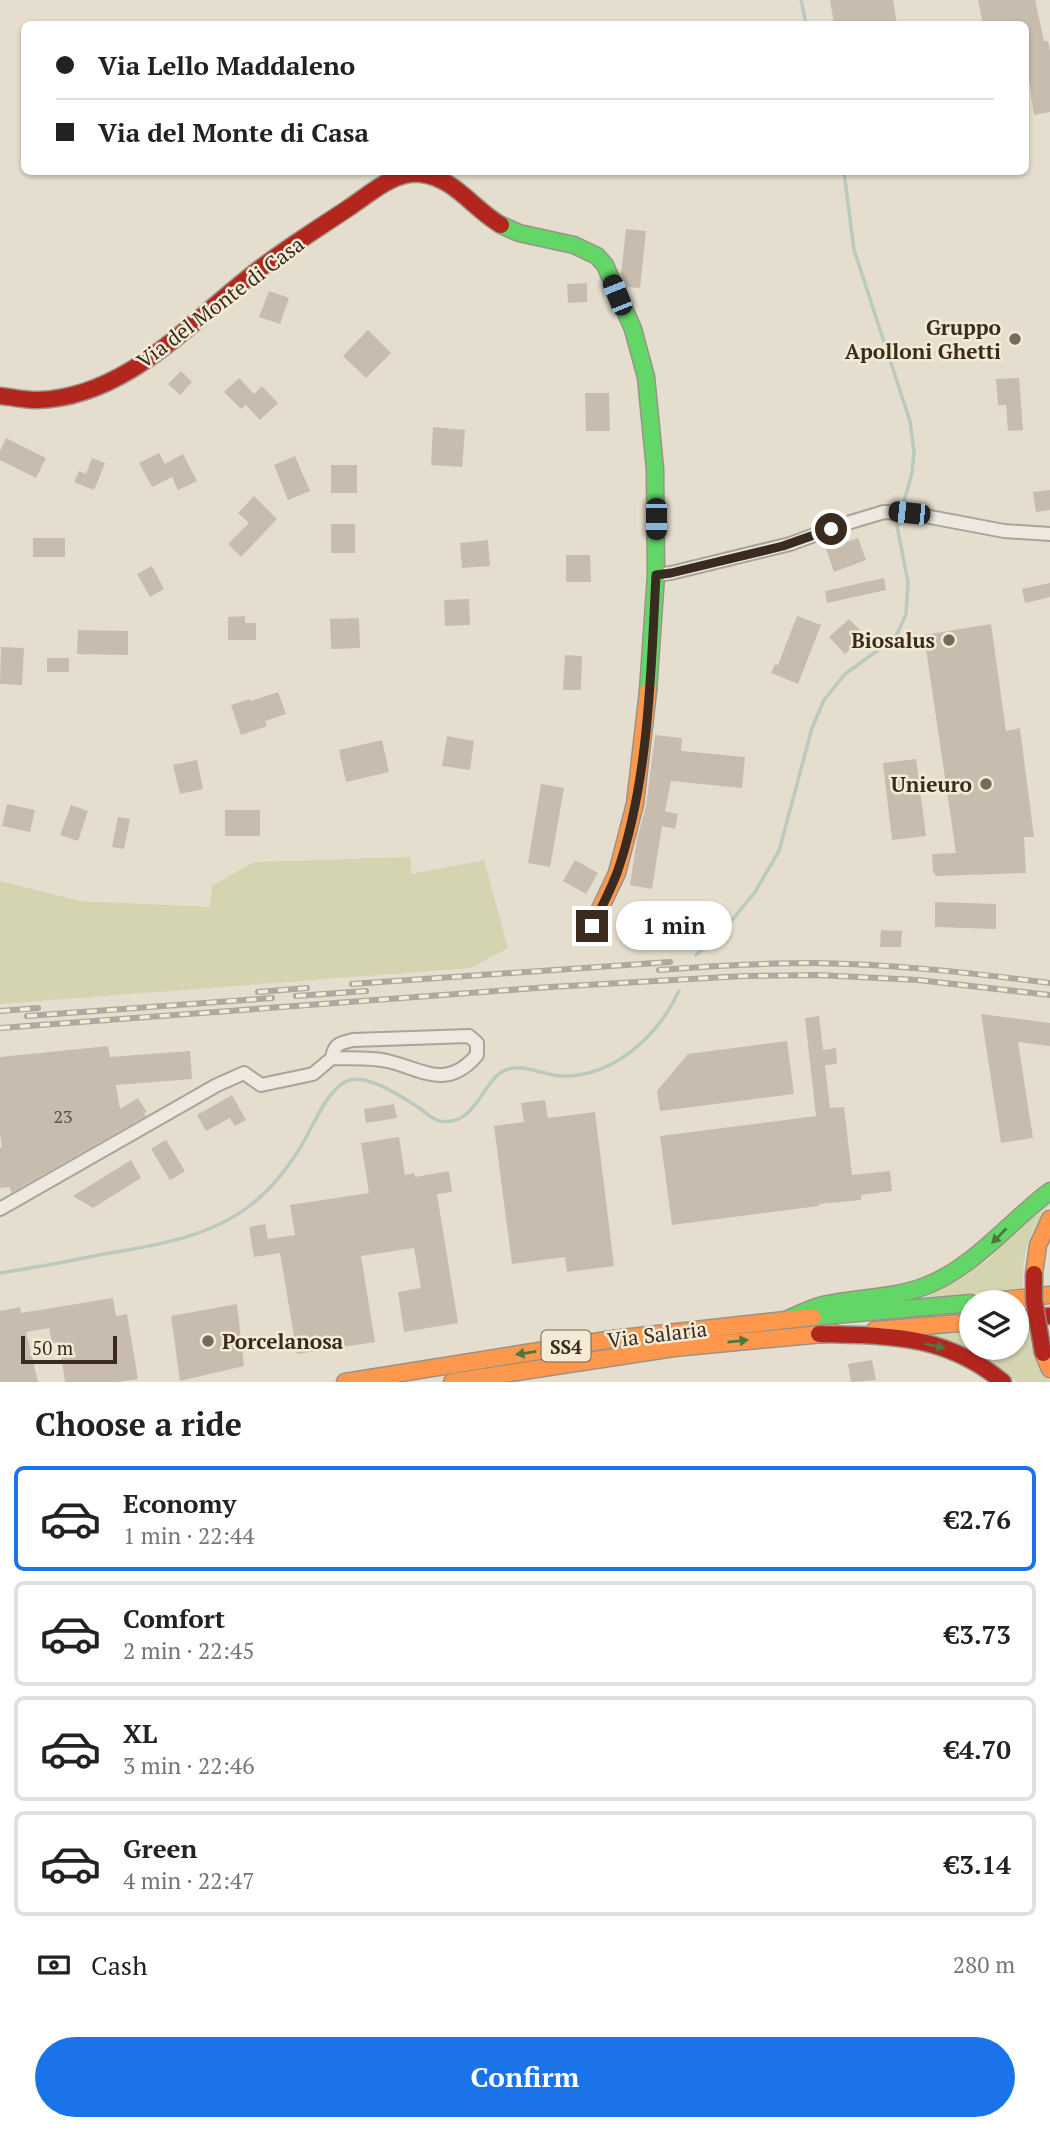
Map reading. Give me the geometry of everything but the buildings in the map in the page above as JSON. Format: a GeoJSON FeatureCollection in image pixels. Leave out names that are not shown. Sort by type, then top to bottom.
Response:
{"type":"FeatureCollection","features":[{"type":"Feature","properties":{"kind":"main road","name":"Via del Monte di Casa"},"geometry":{"type":"LineString","coordinates":[[0,396],[26,400],[57,398],[116,379],[165,347],[268,262],[370,194],[408,175]]}},
{"type":"Feature","properties":{"kind":"main road","name":"Via del Monte di Casa"},"geometry":{"type":"LineString","coordinates":[[427,175],[458,189],[506,229],[582,248],[599,256],[633,329],[646,377],[655,469],[656,575],[651,669],[635,804],[617,873],[592,926]]}},
{"type":"Feature","properties":{"kind":"main road"},"geometry":{"type":"LineString","coordinates":[[789,1319],[824,1305],[894,1296],[939,1280],[984,1251],[1017,1217],[1050,1191]]}},
{"type":"Feature","properties":{"kind":"main road"},"geometry":{"type":"LineString","coordinates":[[1050,1219],[1037,1247],[1034,1274],[1038,1330],[1050,1369]]}},
{"type":"Feature","properties":{"kind":"main road"},"geometry":{"type":"LineString","coordinates":[[1029,1297],[1050,1295]]}},
{"type":"Feature","properties":{"kind":"main road","name":"Via Salaria"},"geometry":{"type":"LineString","coordinates":[[345,1382],[613,1339],[789,1319],[959,1304]]}},
{"type":"Feature","properties":{"kind":"main road"},"geometry":{"type":"LineString","coordinates":[[1029,1317],[1050,1316]]}},
{"type":"Feature","properties":{"kind":"main road","name":"Via Salaria"},"geometry":{"type":"LineString","coordinates":[[452,1382],[674,1348],[959,1323]]}},
{"type":"Feature","properties":{"kind":"main road"},"geometry":{"type":"LineString","coordinates":[[819,1334],[881,1337],[936,1345],[972,1359],[1003,1382]]}},
{"type":"Feature","properties":{"kind":"street"},"geometry":{"type":"LineString","coordinates":[[656,575],[783,546],[879,512],[909,513],[1004,531],[1050,534]]}},
{"type":"Feature","properties":{"kind":"street"},"geometry":{"type":"LineString","coordinates":[[0,1209],[217,1085],[244,1073],[261,1085],[313,1074],[332,1058],[338,1043],[353,1040],[469,1036],[477,1043],[477,1055],[467,1066],[449,1075],[422,1073],[386,1061],[332,1058]]}},
{"type":"Feature","properties":{"kind":"green space"},"geometry":{"type":"Polygon","coordinates":[[[411,857],[411,874],[484,860],[508,948],[471,968],[0,1004],[0,881],[80,901],[210,907],[212,886],[254,862],[411,857]]]}},
{"type":"Feature","properties":{"kind":"green space"},"geometry":{"type":"Polygon","coordinates":[[[1050,1195],[1050,1205],[1036,1224],[1028,1244],[1023,1288],[959,1290],[959,1295],[922,1299],[959,1280],[988,1260],[1050,1195]]]}},
{"type":"Feature","properties":{"kind":"green space"},"geometry":{"type":"Polygon","coordinates":[[[1029,1324],[1050,1382],[1016,1382],[1006,1373],[975,1360],[1029,1360],[1029,1324]]]}},
{"type":"Feature","properties":{"kind":"green space"},"geometry":{"type":"Polygon","coordinates":[[[959,1329],[959,1353],[909,1332],[959,1329]]]}},
{"type":"Feature","properties":{"kind":"waterway"},"geometry":{"type":"LineString","coordinates":[[801,0],[805,21]]}},
{"type":"Feature","properties":{"kind":"waterway"},"geometry":{"type":"LineString","coordinates":[[696,955],[724,930],[755,892],[779,851],[812,728],[824,700],[845,674],[897,634],[906,614],[908,582],[897,526],[912,473],[914,452],[910,421],[854,250],[844,175]]}},
{"type":"Feature","properties":{"kind":"waterway"},"geometry":{"type":"LineString","coordinates":[[0,1273],[160,1244],[219,1225],[260,1198],[278,1179],[298,1151],[327,1100],[341,1084],[350,1080],[358,1079],[386,1088],[434,1119],[452,1121],[471,1110],[492,1081],[508,1069],[521,1068],[560,1076],[579,1075],[615,1062],[632,1051],[659,1024],[679,991]]}},
{"type":"Feature","properties":{"kind":"railway"},"geometry":{"type":"LineString","coordinates":[[352,984],[670,962]]}},
{"type":"Feature","properties":{"kind":"railway"},"geometry":{"type":"LineString","coordinates":[[659,970],[815,963],[874,965],[1050,983]]}},
{"type":"Feature","properties":{"kind":"railway"},"geometry":{"type":"LineString","coordinates":[[0,1028],[550,987],[744,976],[818,975],[918,980],[1050,995]]}},
{"type":"Feature","properties":{"kind":"railway"},"geometry":{"type":"LineString","coordinates":[[258,992],[307,988]]}},
{"type":"Feature","properties":{"kind":"railway"},"geometry":{"type":"LineString","coordinates":[[296,996],[366,991]]}},
{"type":"Feature","properties":{"kind":"railway"},"geometry":{"type":"LineString","coordinates":[[27,1016],[272,998]]}},
{"type":"Feature","properties":{"kind":"railway"},"geometry":{"type":"LineString","coordinates":[[0,1011],[38,1008]]}},
{"type":"Feature","properties":{"kind":"traffic: fast"},"geometry":{"type":"LineString","coordinates":[[501,225],[519,233],[574,245],[597,256],[605,265],[633,329],[646,377],[655,469],[656,575],[648,691]]}},
{"type":"Feature","properties":{"kind":"traffic: fast"},"geometry":{"type":"LineString","coordinates":[[788,1319],[823,1305],[902,1293],[928,1285],[977,1255],[1050,1191]]}},
{"type":"Feature","properties":{"kind":"traffic: fast"},"geometry":{"type":"LineString","coordinates":[[813,1317],[959,1304]]}},
{"type":"Feature","properties":{"kind":"traffic: slow"},"geometry":{"type":"LineString","coordinates":[[592,926],[617,873],[635,804],[648,691]]}},
{"type":"Feature","properties":{"kind":"traffic: slow"},"geometry":{"type":"LineString","coordinates":[[1034,1274],[1038,1245],[1050,1219]]}},
{"type":"Feature","properties":{"kind":"traffic: slow"},"geometry":{"type":"LineString","coordinates":[[1029,1297],[1050,1295]]}},
{"type":"Feature","properties":{"kind":"traffic: slow"},"geometry":{"type":"LineString","coordinates":[[345,1382],[613,1339],[813,1317]]}},
{"type":"Feature","properties":{"kind":"traffic: slow"},"geometry":{"type":"LineString","coordinates":[[875,1330],[959,1323]]}},
{"type":"Feature","properties":{"kind":"traffic: slow"},"geometry":{"type":"LineString","coordinates":[[452,1382],[674,1348],[834,1333]]}},
{"type":"Feature","properties":{"kind":"traffic: slow"},"geometry":{"type":"LineString","coordinates":[[1043,1353],[1050,1369]]}},
{"type":"Feature","properties":{"kind":"traffic: jam"},"geometry":{"type":"LineString","coordinates":[[0,396],[37,400],[68,396],[98,387],[126,373],[177,337],[274,258],[392,179],[406,175]]}},
{"type":"Feature","properties":{"kind":"traffic: jam"},"geometry":{"type":"LineString","coordinates":[[425,175],[444,181],[501,225]]}},
{"type":"Feature","properties":{"kind":"traffic: jam"},"geometry":{"type":"LineString","coordinates":[[1034,1274],[1034,1300],[1043,1353]]}},
{"type":"Feature","properties":{"kind":"traffic: jam"},"geometry":{"type":"LineString","coordinates":[[1029,1317],[1050,1316]]}},
{"type":"Feature","properties":{"kind":"traffic: jam"},"geometry":{"type":"LineString","coordinates":[[819,1334],[893,1337],[938,1346],[981,1366],[1003,1382]]}},
{"type":"Feature","properties":{"kind":"place","name":"Gruppo Apolloni Ghetti"},"geometry":{"type":"Point","coordinates":[1015,339]}},
{"type":"Feature","properties":{"kind":"place","name":"Biosalus"},"geometry":{"type":"Point","coordinates":[949,640]}},
{"type":"Feature","properties":{"kind":"place","name":"Unieuro"},"geometry":{"type":"Point","coordinates":[986,784]}},
{"type":"Feature","properties":{"kind":"place","name":"Porcelanosa"},"geometry":{"type":"Point","coordinates":[208,1341]}},
{"type":"Feature","properties":{"kind":"route"},"geometry":{"type":"LineString","coordinates":[[592,926],[617,873],[635,804],[651,669],[656,575],[773,549],[831,529]]}}]}
